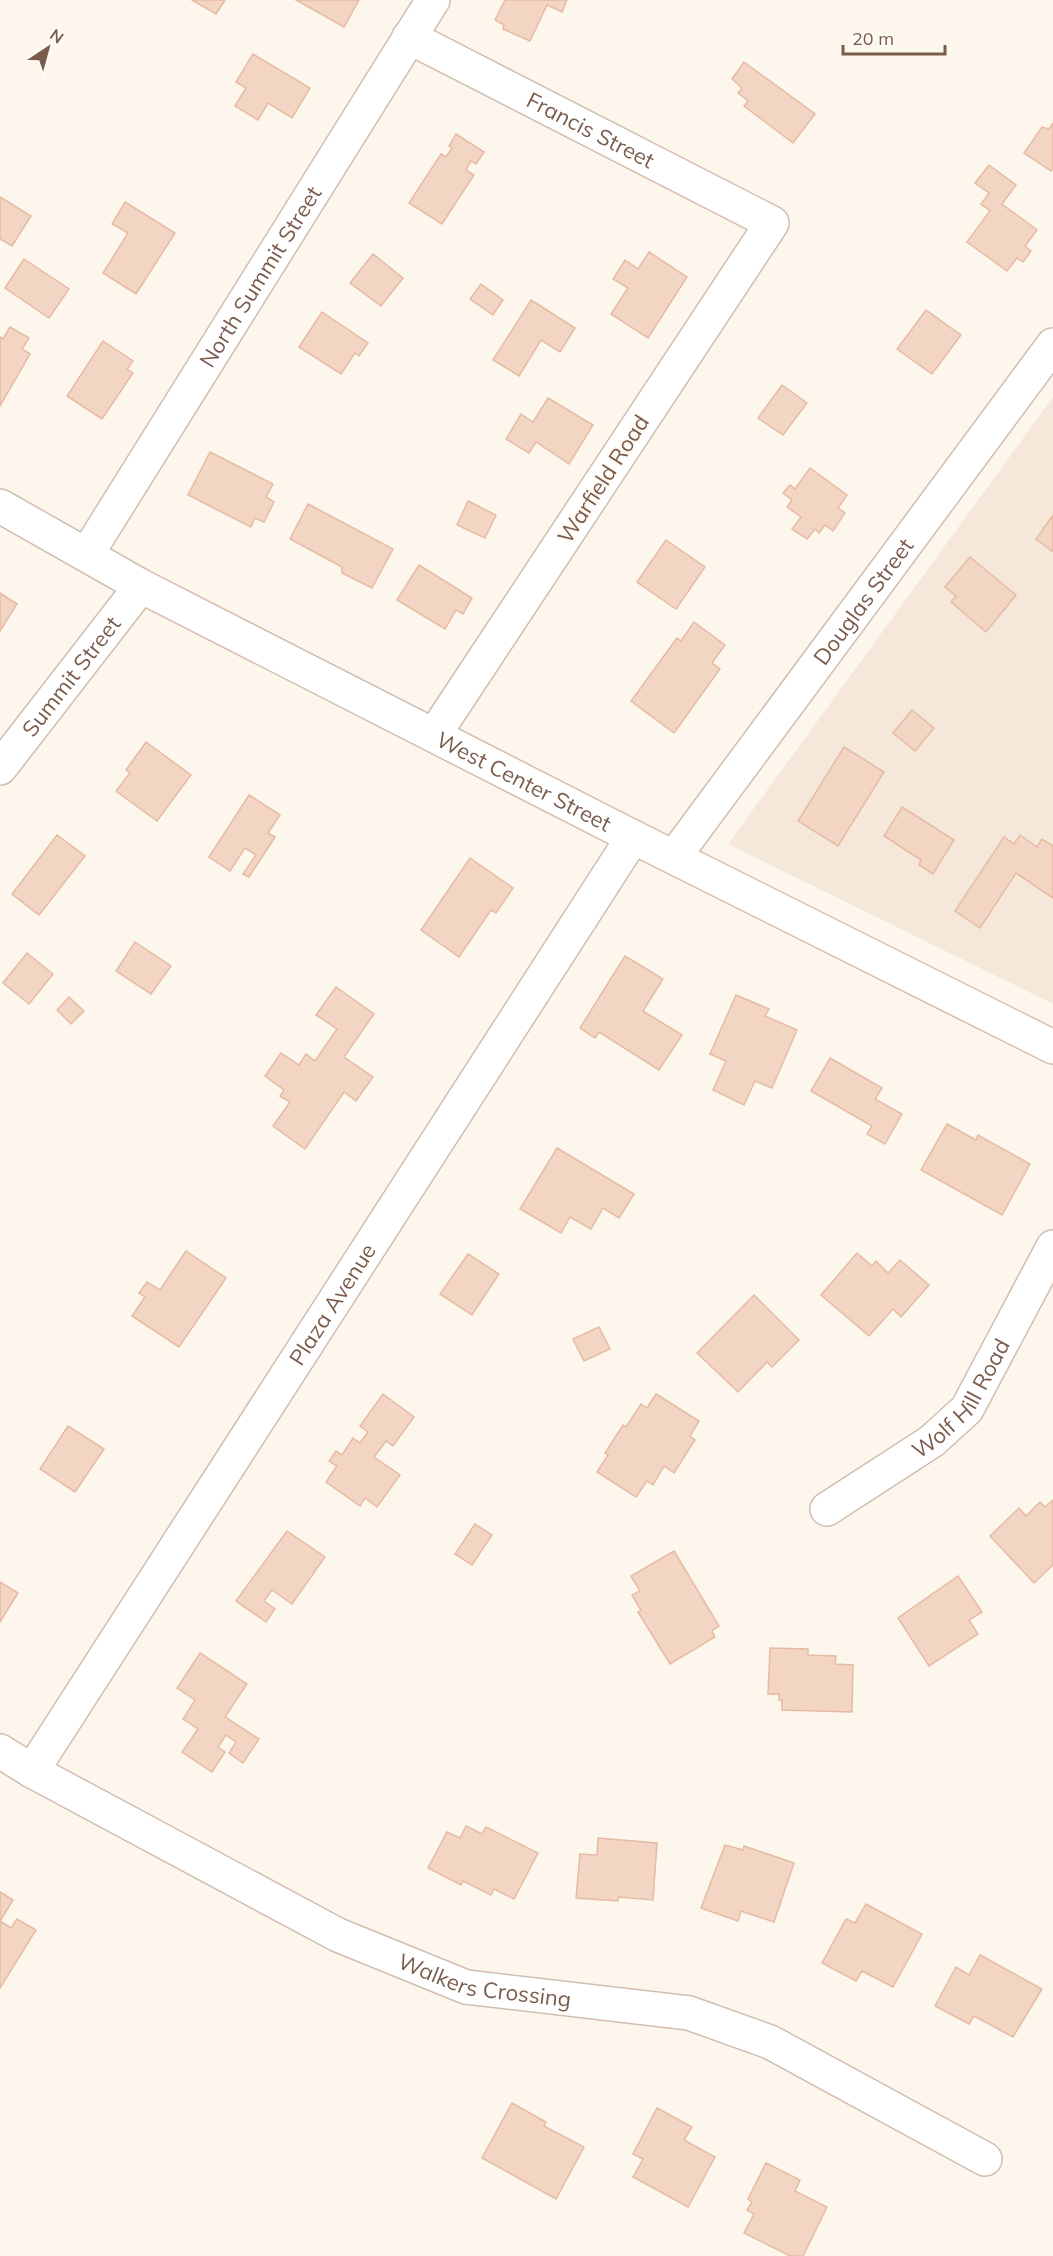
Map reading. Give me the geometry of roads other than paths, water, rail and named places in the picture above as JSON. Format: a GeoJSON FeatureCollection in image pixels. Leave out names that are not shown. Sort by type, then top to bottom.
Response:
{"type":"FeatureCollection","features":[{"type":"Feature","properties":{"kind":"street","name":"North Summit Street"},"geometry":{"type":"LineString","coordinates":[[87,554],[433,0]]}},
{"type":"Feature","properties":{"kind":"street","name":"Francis Street"},"geometry":{"type":"LineString","coordinates":[[409,37],[772,223]]}},
{"type":"Feature","properties":{"kind":"street","name":"Warfield Road"},"geometry":{"type":"LineString","coordinates":[[434,735],[772,223]]}},
{"type":"Feature","properties":{"kind":"street","name":"Douglas Street"},"geometry":{"type":"LineString","coordinates":[[674,857],[1053,345]]}},
{"type":"Feature","properties":{"kind":"street","name":"West Center Street"},"geometry":{"type":"LineString","coordinates":[[0,506],[141,586],[633,837],[1053,1047]]}},
{"type":"Feature","properties":{"kind":"street","name":"Summit Street"},"geometry":{"type":"LineString","coordinates":[[0,768],[141,586]]}},
{"type":"Feature","properties":{"kind":"street","name":"Plaza Avenue"},"geometry":{"type":"LineString","coordinates":[[32,1771],[633,837]]}},
{"type":"Feature","properties":{"kind":"street","name":"Wolf Hill Road"},"geometry":{"type":"LineString","coordinates":[[826,1509],[932,1441],[967,1410],[1053,1247]]}},
{"type":"Feature","properties":{"kind":"street","name":"Walkers Crossing"},"geometry":{"type":"LineString","coordinates":[[0,1751],[32,1771],[349,1940],[466,1987],[689,2013],[770,2042],[986,2160]]}}]}
